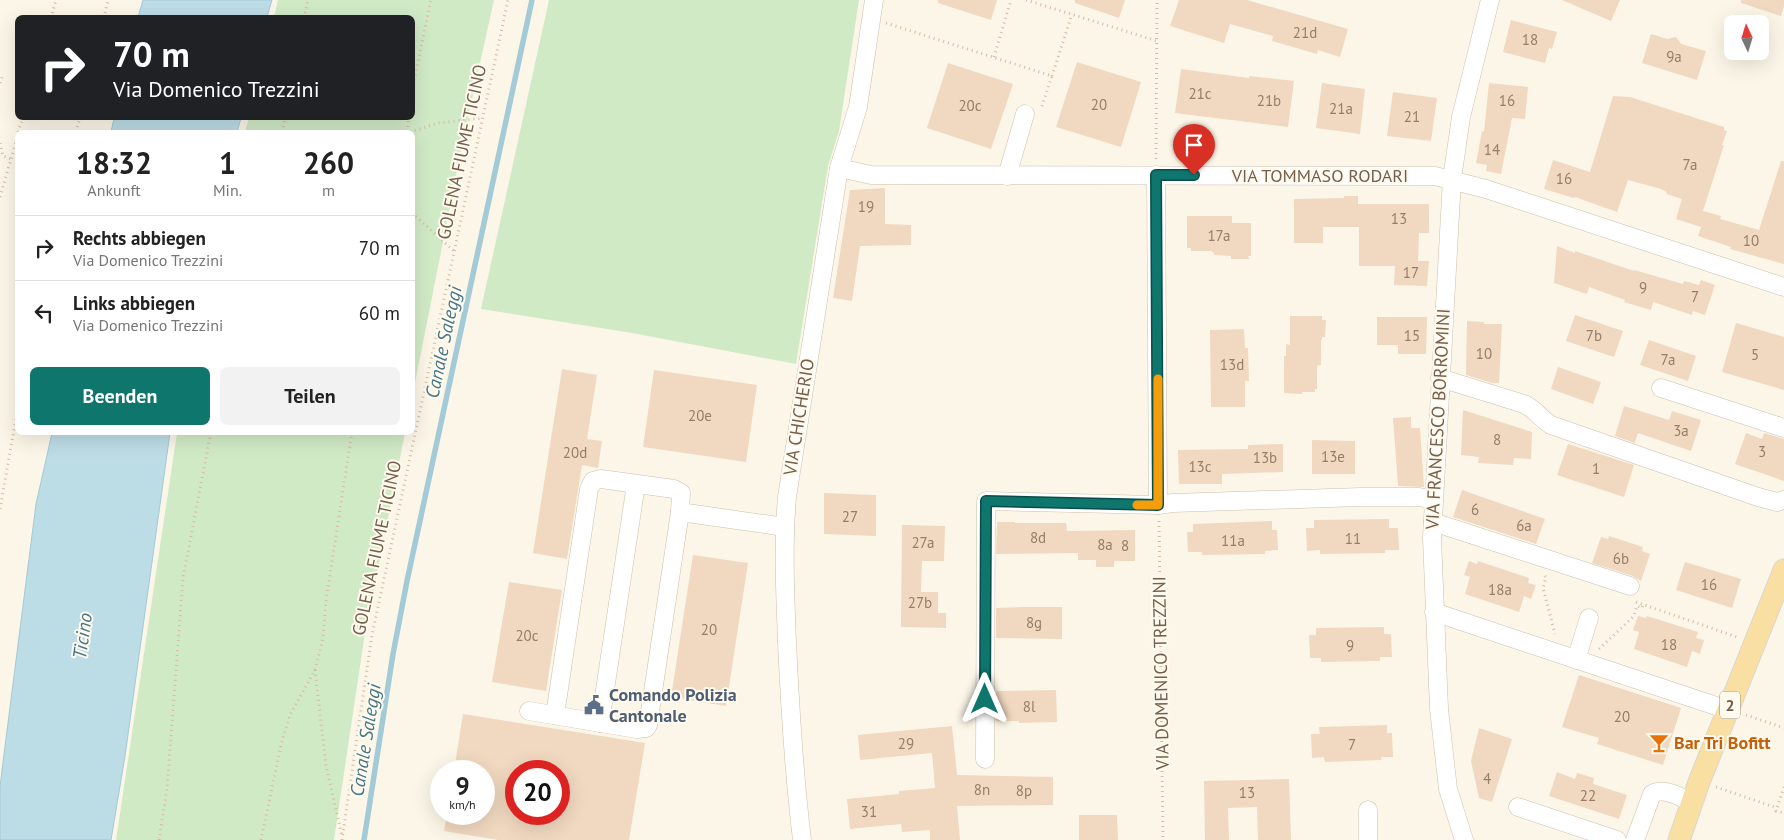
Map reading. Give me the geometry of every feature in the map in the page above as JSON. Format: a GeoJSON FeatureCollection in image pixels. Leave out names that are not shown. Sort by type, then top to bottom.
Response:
{"type":"FeatureCollection","features":[{"type":"Feature","properties":{"kind":"main road","name":"2"},"geometry":{"type":"LineString","coordinates":[[1679,840],[1699,782],[1728,710],[1779,599],[1784,570]]}},
{"type":"Feature","properties":{"kind":"street","name":"VIA CHICHERIO"},"geometry":{"type":"LineString","coordinates":[[802,840],[790,714],[785,527],[791,467],[839,168],[858,107],[874,0]]}},
{"type":"Feature","properties":{"kind":"street","name":"VIA FRANCESCO BORROMINI"},"geometry":{"type":"LineString","coordinates":[[1464,840],[1448,789],[1439,710],[1434,612],[1433,522],[1452,179],[1461,117],[1490,0]]}},
{"type":"Feature","properties":{"kind":"street"},"geometry":{"type":"LineString","coordinates":[[1007,176],[1033,113]]}},
{"type":"Feature","properties":{"kind":"street","name":"VIA TOMMASO RODARI"},"geometry":{"type":"LineString","coordinates":[[839,168],[871,175],[1435,176],[1452,179],[1784,287]]}},
{"type":"Feature","properties":{"kind":"street"},"geometry":{"type":"LineString","coordinates":[[1156,175],[1158,505]]}},
{"type":"Feature","properties":{"kind":"street"},"geometry":{"type":"LineString","coordinates":[[1440,378],[1524,404],[1545,421],[1561,428],[1758,497],[1777,502],[1784,500]]}},
{"type":"Feature","properties":{"kind":"street"},"geometry":{"type":"LineString","coordinates":[[1661,388],[1784,428]]}},
{"type":"Feature","properties":{"kind":"street"},"geometry":{"type":"LineString","coordinates":[[529,711],[637,729],[646,728],[648,725],[682,498],[678,491],[601,479],[593,481],[591,484],[555,715]]}},
{"type":"Feature","properties":{"kind":"street"},"geometry":{"type":"LineString","coordinates":[[600,723],[636,484]]}},
{"type":"Feature","properties":{"kind":"street"},"geometry":{"type":"LineString","coordinates":[[984,759],[986,501],[1158,505],[1351,497],[1419,497],[1434,500]]}},
{"type":"Feature","properties":{"kind":"street"},"geometry":{"type":"LineString","coordinates":[[680,512],[785,527]]}},
{"type":"Feature","properties":{"kind":"street"},"geometry":{"type":"LineString","coordinates":[[1433,522],[1630,586]]}},
{"type":"Feature","properties":{"kind":"street"},"geometry":{"type":"LineString","coordinates":[[1434,612],[1728,710]]}},
{"type":"Feature","properties":{"kind":"street"},"geometry":{"type":"LineString","coordinates":[[1573,658],[1589,618]]}},
{"type":"Feature","properties":{"kind":"street"},"geometry":{"type":"LineString","coordinates":[[1635,840],[1652,794],[1667,792],[1692,802]]}},
{"type":"Feature","properties":{"kind":"street"},"geometry":{"type":"LineString","coordinates":[[1518,807],[1617,840]]}},
{"type":"Feature","properties":{"kind":"street"},"geometry":{"type":"LineString","coordinates":[[1368,810],[1368,840]]}},
{"type":"Feature","properties":{"kind":"path"},"geometry":{"type":"LineString","coordinates":[[52,15],[56,0]]}},
{"type":"Feature","properties":{"kind":"path"},"geometry":{"type":"LineString","coordinates":[[105,15],[108,0]]}},
{"type":"Feature","properties":{"kind":"path"},"geometry":{"type":"LineString","coordinates":[[305,15],[308,0]]}},
{"type":"Feature","properties":{"kind":"path"},"geometry":{"type":"LineString","coordinates":[[415,76],[431,0]]}},
{"type":"Feature","properties":{"kind":"path","name":"GOLENA FIUME TICINO"},"geometry":{"type":"LineString","coordinates":[[342,839],[372,635],[508,0]]}},
{"type":"Feature","properties":{"kind":"path"},"geometry":{"type":"LineString","coordinates":[[994,57],[1011,0]]}},
{"type":"Feature","properties":{"kind":"path"},"geometry":{"type":"LineString","coordinates":[[1026,0],[1157,41]]}},
{"type":"Feature","properties":{"kind":"path"},"geometry":{"type":"LineString","coordinates":[[1156,175],[1157,0]]}},
{"type":"Feature","properties":{"kind":"path"},"geometry":{"type":"LineString","coordinates":[[1033,113],[1052,76],[1072,14]]}},
{"type":"Feature","properties":{"kind":"path"},"geometry":{"type":"LineString","coordinates":[[871,19],[1052,76]]}},
{"type":"Feature","properties":{"kind":"path"},"geometry":{"type":"LineString","coordinates":[[0,83],[3,75]]}},
{"type":"Feature","properties":{"kind":"path"},"geometry":{"type":"LineString","coordinates":[[415,130],[439,123],[484,118]]}},
{"type":"Feature","properties":{"kind":"path"},"geometry":{"type":"LineString","coordinates":[[0,143],[3,156],[11,159]]}},
{"type":"Feature","properties":{"kind":"path"},"geometry":{"type":"LineString","coordinates":[[0,197],[15,145]]}},
{"type":"Feature","properties":{"kind":"path"},"geometry":{"type":"LineString","coordinates":[[415,216],[455,252]]}},
{"type":"Feature","properties":{"kind":"path"},"geometry":{"type":"LineString","coordinates":[[0,509],[15,424]]}},
{"type":"Feature","properties":{"kind":"path"},"geometry":{"type":"LineString","coordinates":[[159,840],[167,790],[183,578],[210,435]]}},
{"type":"Feature","properties":{"kind":"path"},"geometry":{"type":"LineString","coordinates":[[261,840],[282,741],[290,715],[315,670],[323,638],[326,601],[352,435]]}},
{"type":"Feature","properties":{"kind":"path","name":"VIA DOMENICO TREZZINI"},"geometry":{"type":"LineString","coordinates":[[1158,505],[1163,840]]}},
{"type":"Feature","properties":{"kind":"path"},"geometry":{"type":"LineString","coordinates":[[1541,575],[1546,577],[1543,588],[1573,658],[1634,616],[1637,606],[1642,608],[1643,605]]}},
{"type":"Feature","properties":{"kind":"path"},"geometry":{"type":"LineString","coordinates":[[315,670],[326,766],[342,839]]}},
{"type":"Feature","properties":{"kind":"path"},"geometry":{"type":"LineString","coordinates":[[1728,710],[1784,728]]}},
{"type":"Feature","properties":{"kind":"path"},"geometry":{"type":"LineString","coordinates":[[1699,782],[1777,808]]}},
{"type":"Feature","properties":{"kind":"path"},"geometry":{"type":"LineString","coordinates":[[1784,787],[1776,811],[1784,814]]}},
{"type":"Feature","properties":{"kind":"green space"},"geometry":{"type":"Polygon","coordinates":[[[278,0],[494,0],[466,126],[415,383],[415,130],[246,130],[248,120],[415,120],[415,15],[274,15],[278,0]]]}},
{"type":"Feature","properties":{"kind":"green space"},"geometry":{"type":"Polygon","coordinates":[[[549,0],[859,0],[839,131],[828,166],[796,364],[632,333],[481,309],[549,0]]]}},
{"type":"Feature","properties":{"kind":"green space"},"geometry":{"type":"Polygon","coordinates":[[[177,435],[405,435],[365,633],[334,840],[116,840],[177,435]]]}},
{"type":"Feature","properties":{"kind":"water"},"geometry":{"type":"Polygon","coordinates":[[[143,0],[272,0],[268,15],[139,15],[143,0]]]}},
{"type":"Feature","properties":{"kind":"water"},"geometry":{"type":"Polygon","coordinates":[[[114,120],[240,120],[238,130],[111,130],[114,120]]]}},
{"type":"Feature","properties":{"kind":"water","name":"Ticino"},"geometry":{"type":"Polygon","coordinates":[[[52,435],[170,435],[125,756],[111,840],[0,840],[0,787],[36,504],[52,435]]]}},
{"type":"Feature","properties":{"kind":"building"},"geometry":{"type":"Polygon","coordinates":[[[938,0],[997,0],[991,20],[938,3],[938,0]]]}},
{"type":"Feature","properties":{"kind":"building"},"geometry":{"type":"Polygon","coordinates":[[[1075,0],[1125,0],[1119,18],[1075,3],[1075,0]]]}},
{"type":"Feature","properties":{"kind":"building"},"geometry":{"type":"Polygon","coordinates":[[[1179,0],[1247,0],[1348,29],[1340,57],[1318,50],[1317,54],[1272,41],[1273,36],[1230,24],[1224,43],[1170,26],[1179,0]]]}},
{"type":"Feature","properties":{"kind":"building"},"geometry":{"type":"Polygon","coordinates":[[[1562,0],[1620,0],[1611,21],[1562,0]]]}},
{"type":"Feature","properties":{"kind":"building"},"geometry":{"type":"Polygon","coordinates":[[[1741,0],[1784,0],[1784,6],[1781,16],[1741,3],[1741,0]]]}},
{"type":"Feature","properties":{"kind":"building"},"geometry":{"type":"Polygon","coordinates":[[[1511,20],[1557,32],[1552,49],[1549,48],[1545,63],[1503,52],[1511,20]]]}},
{"type":"Feature","properties":{"kind":"building"},"geometry":{"type":"Polygon","coordinates":[[[1651,34],[1667,39],[1676,37],[1681,44],[1706,51],[1697,80],[1642,63],[1651,34]]]}},
{"type":"Feature","properties":{"kind":"building"},"geometry":{"type":"Polygon","coordinates":[[[1077,62],[1141,82],[1121,147],[1056,127],[1077,62]]]}},
{"type":"Feature","properties":{"kind":"building"},"geometry":{"type":"Polygon","coordinates":[[[948,63],[1013,84],[991,149],[927,128],[948,63]]]}},
{"type":"Feature","properties":{"kind":"building"},"geometry":{"type":"Polygon","coordinates":[[[1181,69],[1249,78],[1249,76],[1294,81],[1288,127],[1175,113],[1181,69]]]}},
{"type":"Feature","properties":{"kind":"building"},"geometry":{"type":"Polygon","coordinates":[[[1322,83],[1365,89],[1360,134],[1316,128],[1322,83]]]}},
{"type":"Feature","properties":{"kind":"building"},"geometry":{"type":"Polygon","coordinates":[[[1489,83],[1528,87],[1525,119],[1512,118],[1501,174],[1486,171],[1487,165],[1476,163],[1482,131],[1484,132],[1489,83]]]}},
{"type":"Feature","properties":{"kind":"building"},"geometry":{"type":"Polygon","coordinates":[[[1393,92],[1437,98],[1431,141],[1387,136],[1393,92]]]}},
{"type":"Feature","properties":{"kind":"building"},"geometry":{"type":"Polygon","coordinates":[[[1613,96],[1630,97],[1724,127],[1724,130],[1727,131],[1722,145],[1724,145],[1703,211],[1721,216],[1720,219],[1759,230],[1781,161],[1784,161],[1784,264],[1730,249],[1731,247],[1698,236],[1701,227],[1676,219],[1682,199],[1666,194],[1667,192],[1661,189],[1628,180],[1617,212],[1575,197],[1544,189],[1553,160],[1590,172],[1613,96]]]}},
{"type":"Feature","properties":{"kind":"building"},"geometry":{"type":"Polygon","coordinates":[[[885,188],[885,224],[911,225],[911,245],[860,246],[852,301],[833,298],[850,190],[885,188]]]}},
{"type":"Feature","properties":{"kind":"building"},"geometry":{"type":"Polygon","coordinates":[[[1344,196],[1358,196],[1358,204],[1429,204],[1429,233],[1419,233],[1418,261],[1429,261],[1427,286],[1394,285],[1395,266],[1359,266],[1359,227],[1323,227],[1323,243],[1294,243],[1294,199],[1344,198],[1344,196]]]}},
{"type":"Feature","properties":{"kind":"building"},"geometry":{"type":"Polygon","coordinates":[[[1187,216],[1232,216],[1232,223],[1251,223],[1251,256],[1248,256],[1249,259],[1231,259],[1231,256],[1214,255],[1211,251],[1191,251],[1191,248],[1187,248],[1187,216]]]}},
{"type":"Feature","properties":{"kind":"building"},"geometry":{"type":"Polygon","coordinates":[[[1557,246],[1634,271],[1683,284],[1684,281],[1699,285],[1701,280],[1715,285],[1705,315],[1693,311],[1692,315],[1653,302],[1651,310],[1624,302],[1625,300],[1589,287],[1587,294],[1554,283],[1557,246]]]}},
{"type":"Feature","properties":{"kind":"building"},"geometry":{"type":"Polygon","coordinates":[[[1575,315],[1623,331],[1614,357],[1566,341],[1575,315]]]}},
{"type":"Feature","properties":{"kind":"building"},"geometry":{"type":"Polygon","coordinates":[[[1290,316],[1322,316],[1322,320],[1326,320],[1325,337],[1322,337],[1321,340],[1321,365],[1318,365],[1317,368],[1317,389],[1315,389],[1315,392],[1302,392],[1302,394],[1284,393],[1284,356],[1286,356],[1286,344],[1290,345],[1290,316]]]}},
{"type":"Feature","properties":{"kind":"building"},"geometry":{"type":"Polygon","coordinates":[[[1377,317],[1427,317],[1426,354],[1398,354],[1398,345],[1377,345],[1377,317]]]}},
{"type":"Feature","properties":{"kind":"building"},"geometry":{"type":"Polygon","coordinates":[[[1467,321],[1484,322],[1484,324],[1502,324],[1499,383],[1492,383],[1466,375],[1467,321]]]}},
{"type":"Feature","properties":{"kind":"building"},"geometry":{"type":"Polygon","coordinates":[[[1736,323],[1784,337],[1784,390],[1722,372],[1736,323]]]}},
{"type":"Feature","properties":{"kind":"building"},"geometry":{"type":"Polygon","coordinates":[[[1244,329],[1245,348],[1248,348],[1249,381],[1245,381],[1245,407],[1211,407],[1210,330],[1244,329]]]}},
{"type":"Feature","properties":{"kind":"building"},"geometry":{"type":"Polygon","coordinates":[[[1649,340],[1696,356],[1688,381],[1640,365],[1649,340]]]}},
{"type":"Feature","properties":{"kind":"building"},"geometry":{"type":"Polygon","coordinates":[[[1558,367],[1601,382],[1593,404],[1551,389],[1558,367]]]}},
{"type":"Feature","properties":{"kind":"building"},"geometry":{"type":"Polygon","coordinates":[[[562,369],[597,375],[587,439],[602,441],[598,468],[582,465],[567,559],[533,553],[562,369]]]}},
{"type":"Feature","properties":{"kind":"building"},"geometry":{"type":"Polygon","coordinates":[[[654,370],[757,385],[746,462],[643,447],[654,370]]]}},
{"type":"Feature","properties":{"kind":"building"},"geometry":{"type":"Polygon","coordinates":[[[1624,406],[1669,420],[1672,411],[1701,420],[1691,451],[1638,433],[1635,443],[1615,436],[1624,406]]]}},
{"type":"Feature","properties":{"kind":"building"},"geometry":{"type":"Polygon","coordinates":[[[1463,410],[1532,432],[1531,459],[1514,458],[1513,465],[1478,463],[1479,457],[1461,455],[1463,410]]]}},
{"type":"Feature","properties":{"kind":"building"},"geometry":{"type":"Polygon","coordinates":[[[1411,417],[1411,428],[1420,428],[1424,487],[1398,486],[1393,418],[1411,417]]]}},
{"type":"Feature","properties":{"kind":"building"},"geometry":{"type":"Polygon","coordinates":[[[1746,433],[1762,439],[1764,433],[1784,439],[1784,481],[1735,464],[1746,433]]]}},
{"type":"Feature","properties":{"kind":"building"},"geometry":{"type":"Polygon","coordinates":[[[1312,440],[1355,441],[1355,474],[1312,474],[1312,440]]]}},
{"type":"Feature","properties":{"kind":"building"},"geometry":{"type":"Polygon","coordinates":[[[1283,444],[1283,472],[1222,474],[1222,484],[1179,484],[1178,450],[1248,449],[1248,445],[1283,444]]]}},
{"type":"Feature","properties":{"kind":"building"},"geometry":{"type":"Polygon","coordinates":[[[1568,444],[1634,465],[1624,497],[1557,475],[1568,444]]]}},
{"type":"Feature","properties":{"kind":"building"},"geometry":{"type":"Polygon","coordinates":[[[1462,490],[1545,519],[1536,544],[1453,517],[1462,490]]]}},
{"type":"Feature","properties":{"kind":"building"},"geometry":{"type":"Polygon","coordinates":[[[824,493],[876,495],[876,536],[824,534],[824,493]]]}},
{"type":"Feature","properties":{"kind":"building"},"geometry":{"type":"Polygon","coordinates":[[[1389,519],[1389,528],[1398,528],[1399,550],[1385,550],[1385,553],[1320,554],[1320,550],[1307,551],[1306,528],[1314,528],[1314,520],[1389,519]]]}},
{"type":"Feature","properties":{"kind":"building"},"geometry":{"type":"Polygon","coordinates":[[[1272,521],[1272,530],[1277,530],[1278,550],[1265,551],[1265,554],[1202,555],[1202,552],[1188,552],[1187,532],[1193,532],[1193,524],[1272,521]]]}},
{"type":"Feature","properties":{"kind":"building"},"geometry":{"type":"Polygon","coordinates":[[[997,522],[1066,523],[1067,531],[1135,530],[1135,561],[1114,561],[1114,567],[1096,567],[1096,560],[1078,560],[1078,553],[996,554],[997,522]]]}},
{"type":"Feature","properties":{"kind":"building"},"geometry":{"type":"Polygon","coordinates":[[[902,525],[945,526],[944,561],[922,561],[921,592],[938,592],[938,613],[946,613],[946,628],[901,627],[902,525]]]}},
{"type":"Feature","properties":{"kind":"building"},"geometry":{"type":"Polygon","coordinates":[[[1609,536],[1643,547],[1642,551],[1650,554],[1641,581],[1633,576],[1592,563],[1601,537],[1608,539],[1609,536]]]}},
{"type":"Feature","properties":{"kind":"building"},"geometry":{"type":"Polygon","coordinates":[[[693,555],[748,563],[726,706],[671,697],[693,555]]]}},
{"type":"Feature","properties":{"kind":"building"},"geometry":{"type":"Polygon","coordinates":[[[1469,561],[1477,564],[1478,561],[1529,578],[1528,583],[1536,585],[1531,599],[1524,596],[1519,612],[1465,594],[1470,577],[1464,575],[1469,561]]]}},
{"type":"Feature","properties":{"kind":"building"},"geometry":{"type":"Polygon","coordinates":[[[1685,562],[1741,579],[1732,608],[1676,590],[1685,562]]]}},
{"type":"Feature","properties":{"kind":"building"},"geometry":{"type":"Polygon","coordinates":[[[509,582],[562,590],[546,691],[492,682],[509,582]]]}},
{"type":"Feature","properties":{"kind":"building"},"geometry":{"type":"Polygon","coordinates":[[[1062,607],[1062,639],[996,638],[996,608],[1062,607]]]}},
{"type":"Feature","properties":{"kind":"building"},"geometry":{"type":"Polygon","coordinates":[[[1638,616],[1646,618],[1647,616],[1698,632],[1696,638],[1704,640],[1700,654],[1692,651],[1687,667],[1634,649],[1639,632],[1633,630],[1638,616]]]}},
{"type":"Feature","properties":{"kind":"building"},"geometry":{"type":"Polygon","coordinates":[[[1384,627],[1384,634],[1391,634],[1392,657],[1380,657],[1380,661],[1321,662],[1321,658],[1310,658],[1309,635],[1316,635],[1316,628],[1384,627]]]}},
{"type":"Feature","properties":{"kind":"building"},"geometry":{"type":"Polygon","coordinates":[[[1579,675],[1681,708],[1663,765],[1597,744],[1599,738],[1562,727],[1579,675]]]}},
{"type":"Feature","properties":{"kind":"building"},"geometry":{"type":"Polygon","coordinates":[[[1056,690],[1057,722],[1019,723],[1019,721],[996,721],[996,691],[1056,690]]]}},
{"type":"Feature","properties":{"kind":"building"},"geometry":{"type":"Polygon","coordinates":[[[463,714],[645,743],[629,840],[498,840],[444,831],[445,825],[495,825],[495,760],[456,760],[463,714]]]}},
{"type":"Feature","properties":{"kind":"building"},"geometry":{"type":"Polygon","coordinates":[[[1387,725],[1387,733],[1392,733],[1393,757],[1381,757],[1382,760],[1325,762],[1324,757],[1312,758],[1311,734],[1320,734],[1319,727],[1387,725]]]}},
{"type":"Feature","properties":{"kind":"building"},"geometry":{"type":"Polygon","coordinates":[[[952,726],[957,775],[1053,777],[1053,805],[957,806],[960,840],[930,840],[930,830],[902,832],[901,824],[850,829],[847,799],[935,788],[932,753],[860,760],[858,735],[952,726]]]}},
{"type":"Feature","properties":{"kind":"building"},"geometry":{"type":"Polygon","coordinates":[[[1479,728],[1512,739],[1492,802],[1479,798],[1471,761],[1479,728]]]}},
{"type":"Feature","properties":{"kind":"building"},"geometry":{"type":"Polygon","coordinates":[[[1557,772],[1575,779],[1577,773],[1594,778],[1593,784],[1627,795],[1619,819],[1549,796],[1557,772]]]}},
{"type":"Feature","properties":{"kind":"building"},"geometry":{"type":"Polygon","coordinates":[[[1289,779],[1291,840],[1258,840],[1257,807],[1228,808],[1229,840],[1205,840],[1204,781],[1289,779]]]}},
{"type":"Feature","properties":{"kind":"building"},"geometry":{"type":"Polygon","coordinates":[[[1079,815],[1117,815],[1118,840],[1079,840],[1079,815]]]}},
{"type":"Feature","properties":{"kind":"waterway","name":"Canale Saleggi"},"geometry":{"type":"LineString","coordinates":[[364,840],[393,654],[407,581],[532,0]]}},
{"type":"Feature","properties":{"kind":"slow traffic"},"geometry":{"type":"LineString","coordinates":[[1137,505],[1158,505],[1158,379]]}},
{"type":"Feature","properties":{"kind":"place","name":"Comando Polizia Cantonale"},"geometry":{"type":"Point","coordinates":[594,705]}},
{"type":"Feature","properties":{"kind":"place","name":"Bar Tri Bofitt"},"geometry":{"type":"Point","coordinates":[1659,743]}},
{"type":"Feature","properties":{"kind":"route"},"geometry":{"type":"LineString","coordinates":[[985,699],[986,501],[1158,505],[1156,175],[1194,175]]}}]}
